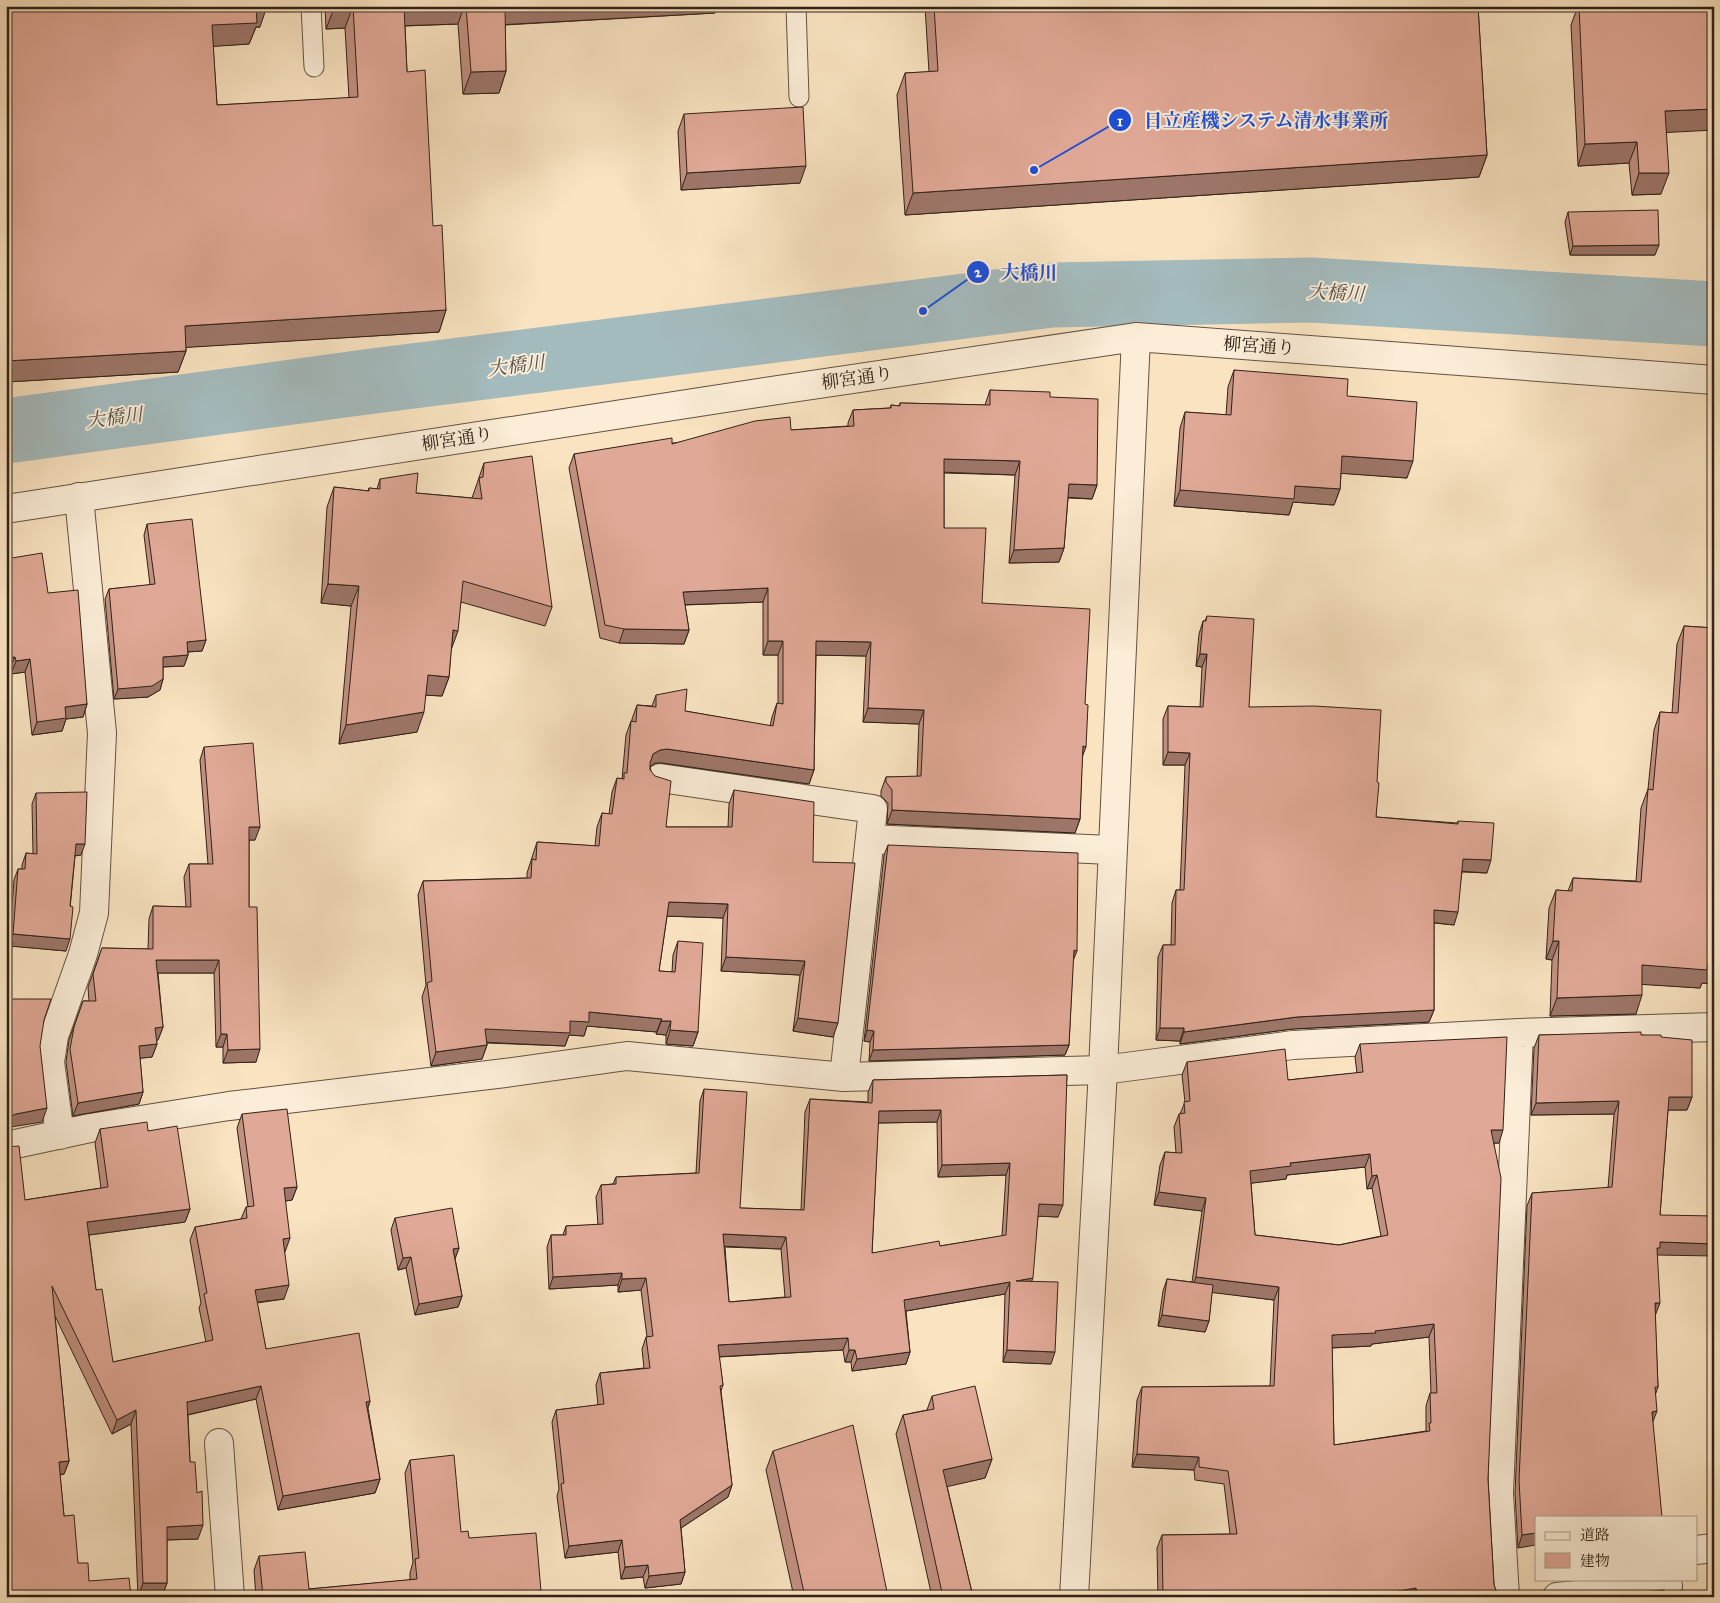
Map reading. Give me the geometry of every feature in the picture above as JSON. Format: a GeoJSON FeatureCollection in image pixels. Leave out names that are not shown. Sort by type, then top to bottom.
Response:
{"type":"FeatureCollection","features":[{"type":"Feature","properties":{"kind":"street","name":"柳宮通り"},"geometry":{"type":"LineString","coordinates":[[6,509],[758,393],[1136,337],[1714,380]]}},
{"type":"Feature","properties":{"kind":"street"},"geometry":{"type":"LineString","coordinates":[[1074,1597],[1103,1070],[1111,850],[1136,337]]}},
{"type":"Feature","properties":{"kind":"street"},"geometry":{"type":"LineString","coordinates":[[60,1135],[50,1062],[54,1036],[83,954],[94,913],[102,733],[79,498]]}},
{"type":"Feature","properties":{"kind":"street"},"geometry":{"type":"LineString","coordinates":[[660,778],[873,809],[844,1077]]}},
{"type":"Feature","properties":{"kind":"street"},"geometry":{"type":"LineString","coordinates":[[870,839],[1111,850]]}},
{"type":"Feature","properties":{"kind":"street"},"geometry":{"type":"LineString","coordinates":[[6,1146],[229,1106],[627,1056],[844,1077],[1103,1070],[1293,1046],[1519,1033],[1714,1027]]}},
{"type":"Feature","properties":{"kind":"street"},"geometry":{"type":"LineString","coordinates":[[1505,1597],[1500,1493],[1519,1033]]}},
{"type":"Feature","properties":{"kind":"street"},"geometry":{"type":"LineString","coordinates":[[219,1443],[230,1597]]}},
{"type":"Feature","properties":{"kind":"street"},"geometry":{"type":"LineString","coordinates":[[1698,1550],[1714,1548]]}},
{"type":"Feature","properties":{"kind":"street"},"geometry":{"type":"LineString","coordinates":[[1557,1597],[1668,1586],[1666,1580]]}},
{"type":"Feature","properties":{"kind":"lane"},"geometry":{"type":"LineString","coordinates":[[311,6],[314,67]]}},
{"type":"Feature","properties":{"kind":"lane"},"geometry":{"type":"LineString","coordinates":[[796,6],[799,97]]}},
{"type":"Feature","properties":{"kind":"building"},"geometry":{"type":"Polygon","coordinates":[[[6,6],[256,6],[257,23],[212,25],[217,105],[358,97],[353,6],[404,6],[407,72],[425,70],[433,226],[442,225],[446,310],[185,326],[186,351],[6,361],[6,6]]]}},
{"type":"Feature","properties":{"kind":"building"},"geometry":{"type":"Polygon","coordinates":[[[333,6],[353,6],[334,8],[333,6]]]}},
{"type":"Feature","properties":{"kind":"building"},"geometry":{"type":"Polygon","coordinates":[[[466,6],[505,6],[506,71],[471,72],[466,6]]]}},
{"type":"Feature","properties":{"kind":"building"},"geometry":{"type":"Polygon","coordinates":[[[934,6],[1478,6],[1487,155],[913,193],[905,73],[938,71],[934,6]]]}},
{"type":"Feature","properties":{"kind":"building"},"geometry":{"type":"Polygon","coordinates":[[[1579,6],[1714,6],[1714,109],[1665,111],[1669,173],[1639,173],[1637,142],[1585,144],[1579,6]]]}},
{"type":"Feature","properties":{"kind":"building"},"geometry":{"type":"Polygon","coordinates":[[[803,107],[806,166],[687,173],[684,114],[803,107]]]}},
{"type":"Feature","properties":{"kind":"building"},"geometry":{"type":"Polygon","coordinates":[[[1658,210],[1659,245],[1573,246],[1568,212],[1658,210]]]}},
{"type":"Feature","properties":{"kind":"building"},"geometry":{"type":"Polygon","coordinates":[[[1234,370],[1348,379],[1347,396],[1417,402],[1413,461],[1342,456],[1340,489],[1295,486],[1294,499],[1180,490],[1185,412],[1231,415],[1234,370]]]}},
{"type":"Feature","properties":{"kind":"building"},"geometry":{"type":"Polygon","coordinates":[[[990,390],[1050,392],[1050,397],[1098,399],[1097,485],[1069,484],[1064,548],[1014,550],[1020,461],[944,459],[944,528],[986,528],[982,603],[1090,609],[1085,704],[1088,705],[1086,747],[1083,746],[1080,819],[892,810],[892,790],[886,782],[886,777],[921,776],[924,710],[868,708],[871,642],[816,641],[814,770],[667,749],[653,754],[650,770],[655,776],[671,781],[666,827],[732,827],[734,790],[814,802],[813,862],[855,863],[838,1023],[798,1018],[805,961],[726,957],[728,904],[669,902],[659,971],[675,972],[678,941],[703,943],[698,1032],[670,1030],[671,1021],[661,1021],[662,1019],[589,1012],[589,1022],[570,1021],[570,1033],[485,1029],[487,1045],[436,1052],[427,983],[432,981],[423,881],[531,878],[532,859],[536,860],[537,842],[599,846],[602,813],[612,814],[617,778],[624,779],[624,773],[627,773],[631,721],[636,722],[637,705],[656,707],[656,695],[687,689],[685,711],[773,726],[777,703],[783,704],[783,641],[768,641],[768,588],[683,592],[689,630],[624,629],[605,625],[574,454],[672,438],[672,444],[755,421],[790,417],[791,430],[854,426],[853,410],[891,408],[891,405],[900,406],[900,403],[990,405],[990,390]]]}},
{"type":"Feature","properties":{"kind":"building"},"geometry":{"type":"Polygon","coordinates":[[[532,456],[552,607],[463,581],[458,631],[453,630],[449,677],[428,675],[424,712],[346,725],[359,586],[328,584],[334,487],[369,491],[369,488],[380,489],[380,479],[418,473],[416,493],[482,499],[479,478],[483,477],[484,463],[532,456]]]}},
{"type":"Feature","properties":{"kind":"building"},"geometry":{"type":"Polygon","coordinates":[[[192,519],[206,640],[187,642],[188,655],[163,657],[163,679],[152,686],[118,689],[109,589],[155,584],[147,524],[192,519]]]}},
{"type":"Feature","properties":{"kind":"building"},"geometry":{"type":"Polygon","coordinates":[[[42,553],[48,593],[78,590],[87,704],[65,707],[66,718],[37,722],[30,659],[16,661],[15,657],[6,658],[6,559],[42,553]]]}},
{"type":"Feature","properties":{"kind":"building"},"geometry":{"type":"Polygon","coordinates":[[[1207,616],[1254,619],[1249,707],[1314,706],[1381,710],[1376,817],[1458,824],[1458,821],[1494,823],[1491,860],[1463,859],[1458,912],[1434,910],[1434,1010],[1297,1017],[1184,1032],[1184,1028],[1160,1028],[1163,945],[1175,945],[1176,890],[1184,890],[1190,753],[1168,752],[1168,706],[1203,707],[1207,654],[1200,654],[1203,621],[1206,621],[1207,616]]]}},
{"type":"Feature","properties":{"kind":"building"},"geometry":{"type":"Polygon","coordinates":[[[1684,626],[1714,628],[1714,965],[1708,964],[1707,970],[1642,965],[1642,995],[1557,998],[1559,941],[1553,941],[1556,890],[1572,891],[1573,878],[1641,882],[1648,789],[1653,790],[1660,712],[1678,713],[1684,626]]]}},
{"type":"Feature","properties":{"kind":"building"},"geometry":{"type":"Polygon","coordinates":[[[253,743],[260,827],[249,827],[249,907],[257,907],[260,1049],[228,1050],[227,1034],[221,1034],[219,960],[156,960],[163,1027],[155,1028],[157,1044],[139,1046],[143,1092],[78,1103],[70,1049],[74,1027],[83,1001],[96,1001],[93,974],[102,948],[153,949],[153,906],[191,907],[189,864],[213,864],[204,747],[253,743]]]}},
{"type":"Feature","properties":{"kind":"building"},"geometry":{"type":"Polygon","coordinates":[[[87,792],[85,844],[76,844],[70,906],[73,907],[70,939],[13,934],[18,869],[25,869],[26,853],[37,854],[36,793],[87,792]]]}},
{"type":"Feature","properties":{"kind":"building"},"geometry":{"type":"Polygon","coordinates":[[[888,845],[1078,853],[1077,951],[1074,950],[1069,1045],[873,1050],[874,1031],[867,1030],[888,845]]]}},
{"type":"Feature","properties":{"kind":"building"},"geometry":{"type":"Polygon","coordinates":[[[6,942],[13,942],[6,982],[6,942]]]}},
{"type":"Feature","properties":{"kind":"building"},"geometry":{"type":"Polygon","coordinates":[[[6,999],[51,999],[44,1020],[40,1046],[47,1108],[16,1114],[6,1118],[6,999]]]}},
{"type":"Feature","properties":{"kind":"building"},"geometry":{"type":"Polygon","coordinates":[[[1641,1032],[1641,1035],[1661,1035],[1661,1037],[1692,1040],[1692,1097],[1669,1097],[1660,1215],[1714,1216],[1714,1244],[1660,1242],[1660,1248],[1657,1248],[1660,1303],[1655,1303],[1658,1387],[1655,1387],[1657,1411],[1652,1412],[1662,1516],[1535,1516],[1535,1533],[1522,1535],[1519,1480],[1532,1193],[1612,1187],[1619,1101],[1536,1103],[1539,1035],[1641,1032]]]}},
{"type":"Feature","properties":{"kind":"building"},"geometry":{"type":"Polygon","coordinates":[[[1507,1037],[1503,1130],[1491,1130],[1501,1178],[1488,1479],[1494,1585],[1497,1593],[1503,1597],[1418,1597],[1416,1588],[1364,1597],[1163,1597],[1162,1535],[1237,1534],[1228,1471],[1199,1467],[1199,1457],[1137,1454],[1142,1387],[1274,1386],[1279,1287],[1196,1277],[1206,1198],[1159,1192],[1165,1152],[1182,1153],[1179,1114],[1185,1113],[1184,1102],[1190,1101],[1187,1062],[1285,1049],[1288,1080],[1363,1072],[1360,1044],[1507,1037]],[[1370,1154],[1290,1163],[1291,1166],[1250,1171],[1255,1235],[1339,1245],[1388,1235],[1377,1175],[1372,1176],[1370,1154]],[[1434,1324],[1375,1331],[1376,1333],[1332,1335],[1334,1445],[1430,1431],[1430,1393],[1437,1393],[1434,1324]]]}},
{"type":"Feature","properties":{"kind":"building"},"geometry":{"type":"Polygon","coordinates":[[[1067,1075],[1063,1205],[1039,1204],[1033,1278],[1016,1281],[1058,1282],[1055,1352],[1007,1350],[1010,1282],[904,1300],[910,1352],[857,1359],[855,1350],[849,1350],[848,1338],[718,1345],[723,1385],[720,1386],[732,1485],[680,1520],[685,1572],[649,1576],[648,1565],[625,1567],[622,1540],[569,1546],[561,1484],[564,1483],[556,1410],[604,1404],[600,1373],[650,1368],[646,1337],[653,1336],[646,1278],[622,1279],[622,1273],[553,1277],[551,1235],[566,1235],[566,1226],[603,1224],[601,1185],[616,1184],[616,1177],[699,1173],[704,1089],[747,1092],[740,1208],[804,1210],[810,1099],[872,1103],[873,1080],[1067,1075]],[[941,1110],[879,1111],[872,1253],[939,1241],[940,1246],[1006,1235],[1010,1163],[942,1165],[941,1110]],[[723,1234],[729,1302],[791,1297],[786,1237],[723,1234]]]}},
{"type":"Feature","properties":{"kind":"building"},"geometry":{"type":"Polygon","coordinates":[[[287,1109],[297,1187],[284,1188],[290,1238],[283,1239],[289,1285],[255,1290],[266,1349],[359,1333],[370,1401],[366,1402],[380,1479],[283,1496],[261,1386],[187,1402],[190,1462],[195,1462],[197,1493],[202,1491],[203,1525],[167,1527],[167,1583],[143,1583],[136,1410],[117,1420],[52,1286],[69,1461],[59,1462],[64,1516],[74,1515],[78,1563],[88,1563],[89,1581],[129,1578],[131,1597],[6,1597],[6,1147],[19,1146],[25,1200],[108,1187],[100,1129],[147,1122],[148,1131],[177,1126],[190,1209],[87,1222],[96,1290],[102,1289],[113,1362],[213,1340],[204,1294],[207,1293],[195,1227],[247,1218],[246,1207],[254,1206],[242,1114],[287,1109]]]}},
{"type":"Feature","properties":{"kind":"building"},"geometry":{"type":"Polygon","coordinates":[[[452,1208],[459,1248],[453,1249],[462,1296],[419,1304],[411,1257],[403,1258],[395,1218],[452,1208]]]}},
{"type":"Feature","properties":{"kind":"building"},"geometry":{"type":"Polygon","coordinates":[[[1167,1279],[1213,1285],[1209,1321],[1162,1315],[1167,1279]]]}},
{"type":"Feature","properties":{"kind":"building"},"geometry":{"type":"Polygon","coordinates":[[[975,1386],[992,1459],[943,1470],[973,1597],[943,1597],[903,1415],[934,1409],[932,1396],[975,1386]]]}},
{"type":"Feature","properties":{"kind":"building"},"geometry":{"type":"Polygon","coordinates":[[[853,1425],[888,1597],[805,1597],[773,1451],[853,1425]]]}},
{"type":"Feature","properties":{"kind":"building"},"geometry":{"type":"Polygon","coordinates":[[[454,1455],[461,1532],[468,1531],[469,1538],[536,1533],[541,1591],[483,1597],[263,1597],[259,1556],[305,1552],[309,1589],[417,1579],[415,1559],[419,1558],[410,1460],[454,1455]]]}},
{"type":"Feature","properties":{"kind":"building"},"geometry":{"type":"Polygon","coordinates":[[[1664,1590],[1664,1597],[1619,1597],[1618,1594],[1664,1590]]]}},
{"type":"Feature","properties":{"kind":"building"},"geometry":{"type":"Polygon","coordinates":[[[1714,1592],[1714,1597],[1687,1597],[1714,1592]]]}},
{"type":"Feature","properties":{"kind":"building"},"geometry":{"type":"Polygon","coordinates":[[[688,1594],[689,1597],[661,1597],[688,1594]]]}},
{"type":"Feature","properties":{"kind":"waterway","name":"大橋川"},"geometry":{"type":"LineString","coordinates":[[6,431],[373,381],[1052,295],[1311,290],[1714,314]]}},
{"type":"Feature","properties":{"kind":"place","name":"日立産機システム清水事業所"},"geometry":{"type":"Point","coordinates":[1034,170]}},
{"type":"Feature","properties":{"kind":"place","name":"大橋川"},"geometry":{"type":"Point","coordinates":[923,311]}}]}
